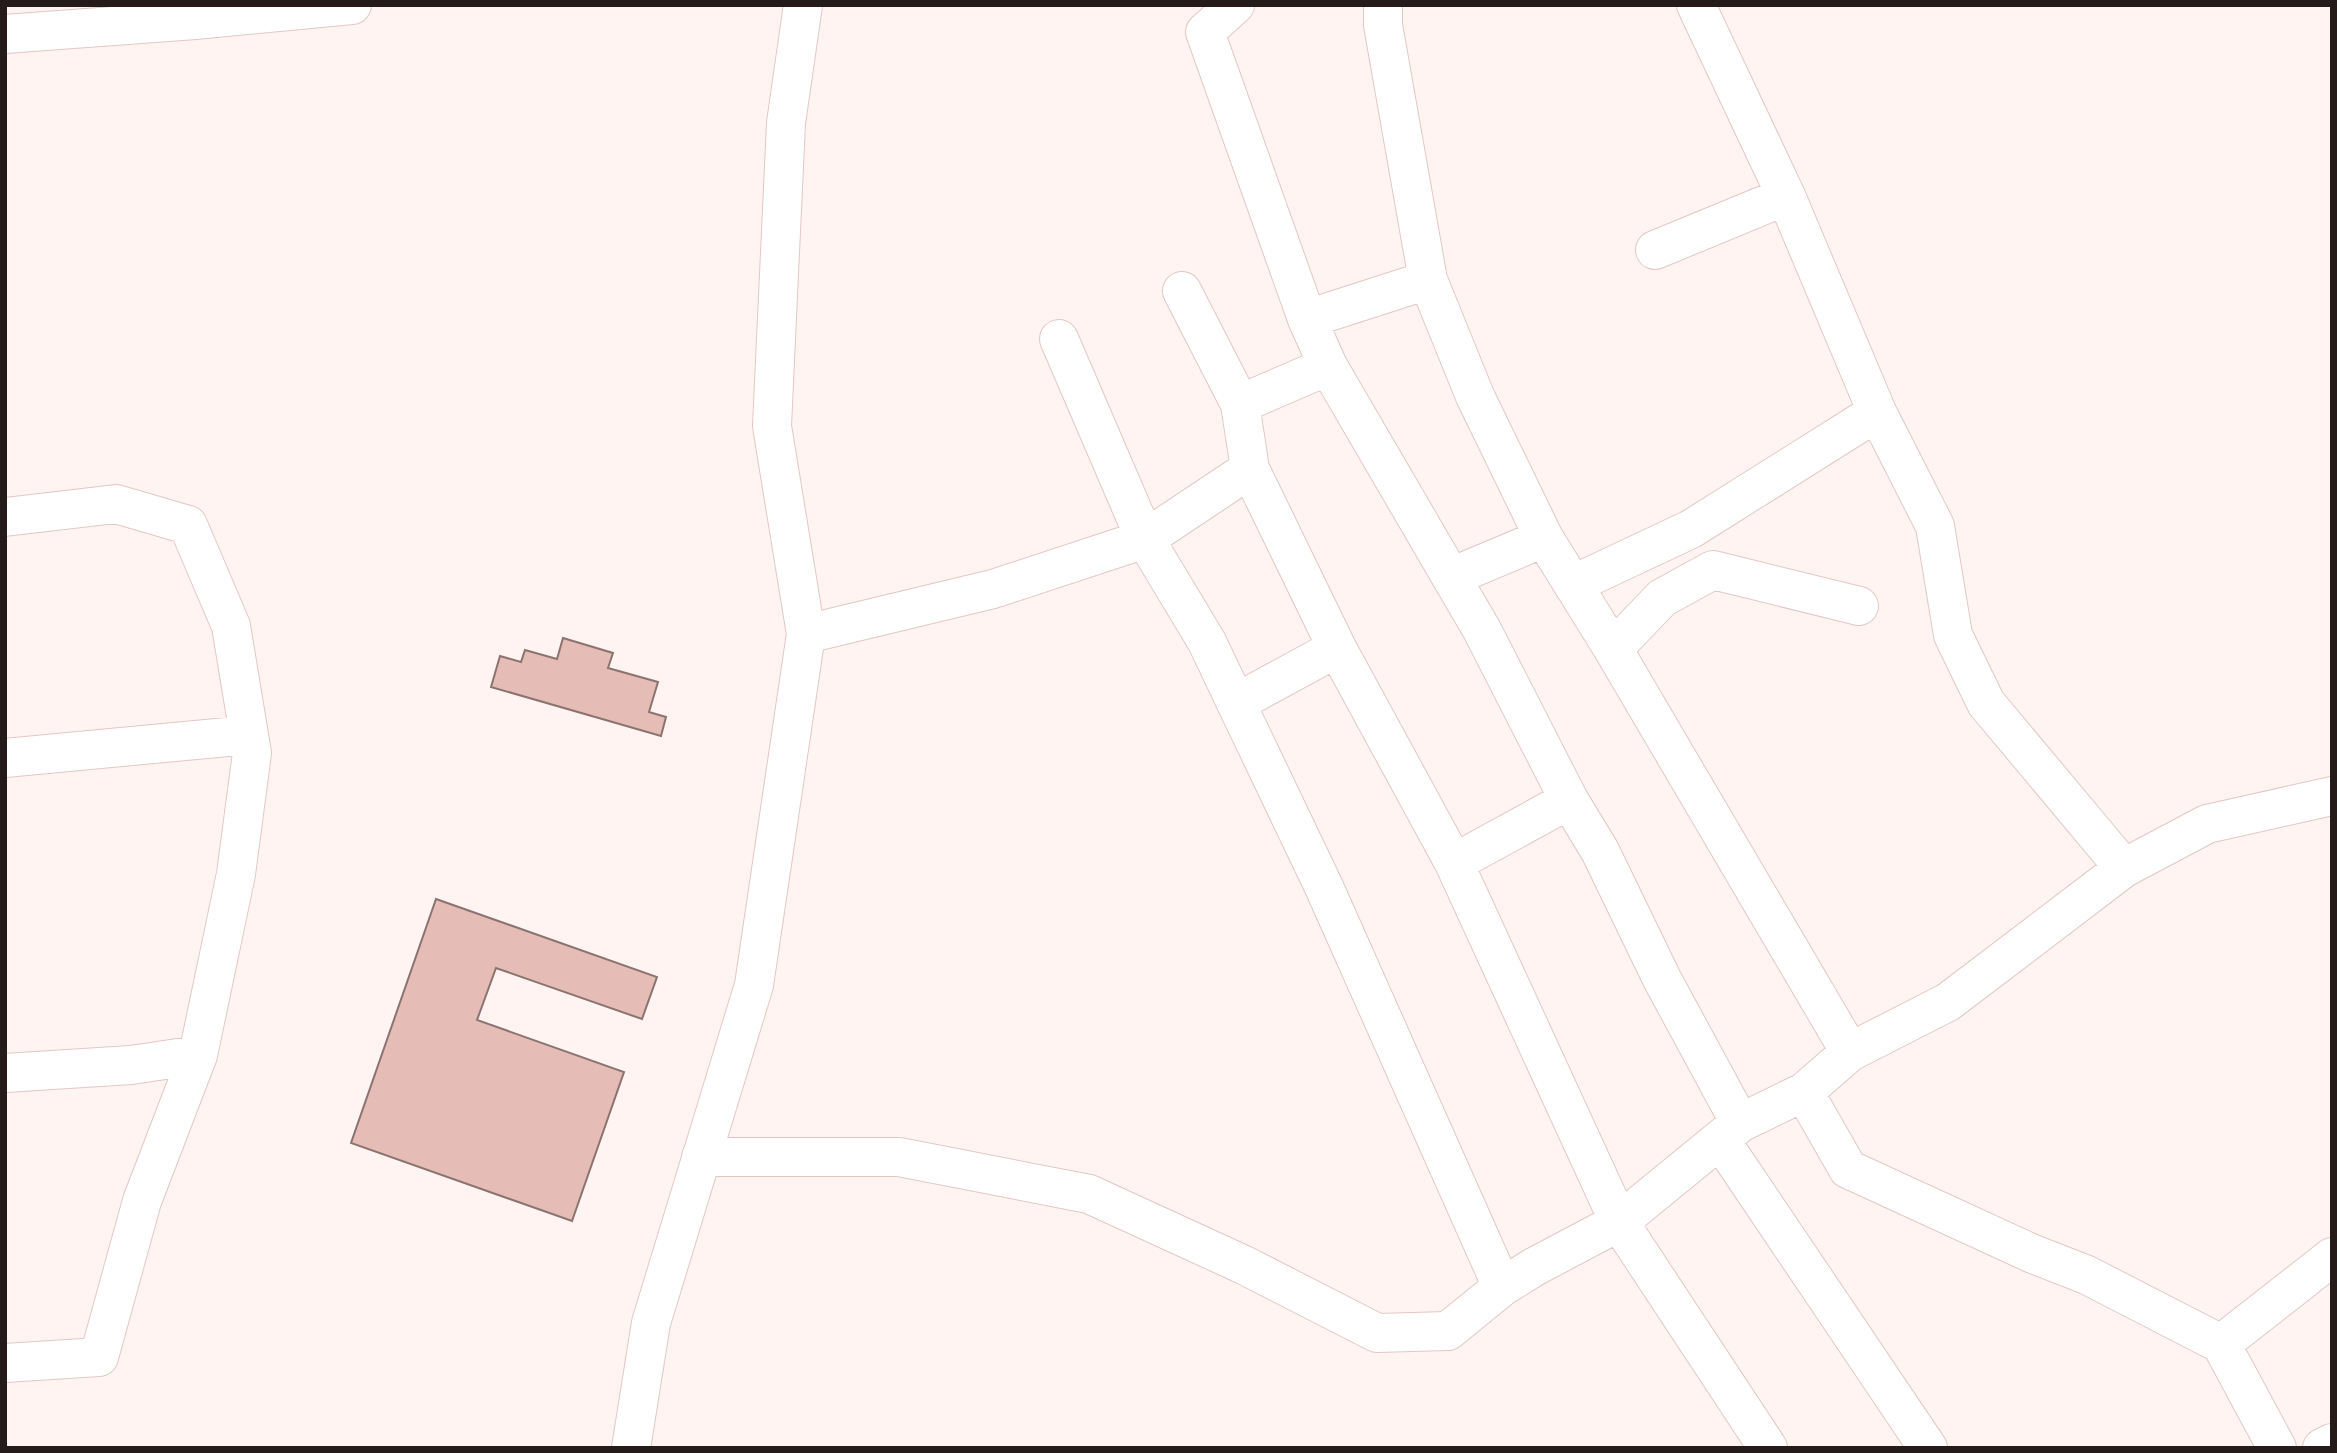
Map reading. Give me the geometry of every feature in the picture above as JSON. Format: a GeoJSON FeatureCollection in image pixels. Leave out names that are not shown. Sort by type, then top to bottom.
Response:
{"type":"FeatureCollection","features":[{"type":"Feature","properties":{"kind":"street"},"geometry":{"type":"LineString","coordinates":[[5,34],[110,16],[352,5]]}},
{"type":"Feature","properties":{"kind":"street"},"geometry":{"type":"LineString","coordinates":[[631,1448],[651,1323],[754,985],[806,634],[772,426],[786,123],[803,5]]}},
{"type":"Feature","properties":{"kind":"street"},"geometry":{"type":"LineString","coordinates":[[1235,5],[1205,32],[1307,319],[1328,366],[1482,630],[1569,800],[1600,851],[1662,979],[1730,1132],[1928,1448]]}},
{"type":"Feature","properties":{"kind":"street"},"geometry":{"type":"LineString","coordinates":[[1383,5],[1383,25],[1428,280],[1475,396],[1544,538],[1613,649],[1850,1052]]}},
{"type":"Feature","properties":{"kind":"street"},"geometry":{"type":"LineString","coordinates":[[1696,5],[1786,196],[1877,412],[1936,526],[1953,635],[1986,703],[2124,868]]}},
{"type":"Feature","properties":{"kind":"street"},"geometry":{"type":"LineString","coordinates":[[1655,250],[1786,196]]}},
{"type":"Feature","properties":{"kind":"street"},"geometry":{"type":"LineString","coordinates":[[1307,319],[1428,280]]}},
{"type":"Feature","properties":{"kind":"street"},"geometry":{"type":"LineString","coordinates":[[1182,291],[1240,404],[1250,469],[1337,648],[1454,863],[1619,1222],[1768,1448]]}},
{"type":"Feature","properties":{"kind":"street"},"geometry":{"type":"LineString","coordinates":[[1059,339],[1145,539],[1207,642],[1324,887],[1502,1287]]}},
{"type":"Feature","properties":{"kind":"street"},"geometry":{"type":"LineString","coordinates":[[1240,404],[1328,366]]}},
{"type":"Feature","properties":{"kind":"street"},"geometry":{"type":"LineString","coordinates":[[1574,584],[1691,529],[1877,412]]}},
{"type":"Feature","properties":{"kind":"street"},"geometry":{"type":"LineString","coordinates":[[806,634],[993,589],[1145,539],[1250,469]]}},
{"type":"Feature","properties":{"kind":"street"},"geometry":{"type":"LineString","coordinates":[[5,517],[116,504],[188,525],[232,626],[252,753],[236,874],[198,1055],[142,1201],[99,1357],[5,1363]]}},
{"type":"Feature","properties":{"kind":"street"},"geometry":{"type":"LineString","coordinates":[[1691,529],[1713,570]]}},
{"type":"Feature","properties":{"kind":"street"},"geometry":{"type":"LineString","coordinates":[[1451,577],[1544,538]]}},
{"type":"Feature","properties":{"kind":"street"},"geometry":{"type":"LineString","coordinates":[[1613,649],[1662,598],[1713,570],[1859,606]]}},
{"type":"Feature","properties":{"kind":"street"},"geometry":{"type":"LineString","coordinates":[[1236,703],[1337,648]]}},
{"type":"Feature","properties":{"kind":"street"},"geometry":{"type":"LineString","coordinates":[[5,758],[249,735]]}},
{"type":"Feature","properties":{"kind":"street"},"geometry":{"type":"LineString","coordinates":[[701,1157],[899,1157],[1089,1194],[1244,1265],[1377,1334],[1448,1331],[1502,1287],[1534,1266],[1619,1222],[1730,1132],[1804,1092],[1850,1052],[1948,1002],[2124,868],[2207,824],[2332,796]]}},
{"type":"Feature","properties":{"kind":"street"},"geometry":{"type":"LineString","coordinates":[[1454,863],[1569,800]]}},
{"type":"Feature","properties":{"kind":"street"},"geometry":{"type":"LineString","coordinates":[[5,1073],[131,1065],[198,1055]]}},
{"type":"Feature","properties":{"kind":"street"},"geometry":{"type":"LineString","coordinates":[[1804,1092],[1848,1169],[2033,1254],[2087,1275],[2221,1344],[2277,1448]]}},
{"type":"Feature","properties":{"kind":"street"},"geometry":{"type":"LineString","coordinates":[[2221,1344],[2332,1257]]}},
{"type":"Feature","properties":{"kind":"street"},"geometry":{"type":"LineString","coordinates":[[2322,1448],[2332,1443]]}},
{"type":"Feature","properties":{"kind":"building"},"geometry":{"type":"Polygon","coordinates":[[[563,638],[613,653],[608,668],[658,682],[649,712],[666,717],[661,736],[491,687],[500,656],[521,662],[525,650],[557,659],[563,638]]]}},
{"type":"Feature","properties":{"kind":"building"},"geometry":{"type":"Polygon","coordinates":[[[436,899],[657,977],[642,1019],[496,968],[477,1020],[624,1072],[572,1221],[351,1143],[436,899]]]}}]}
